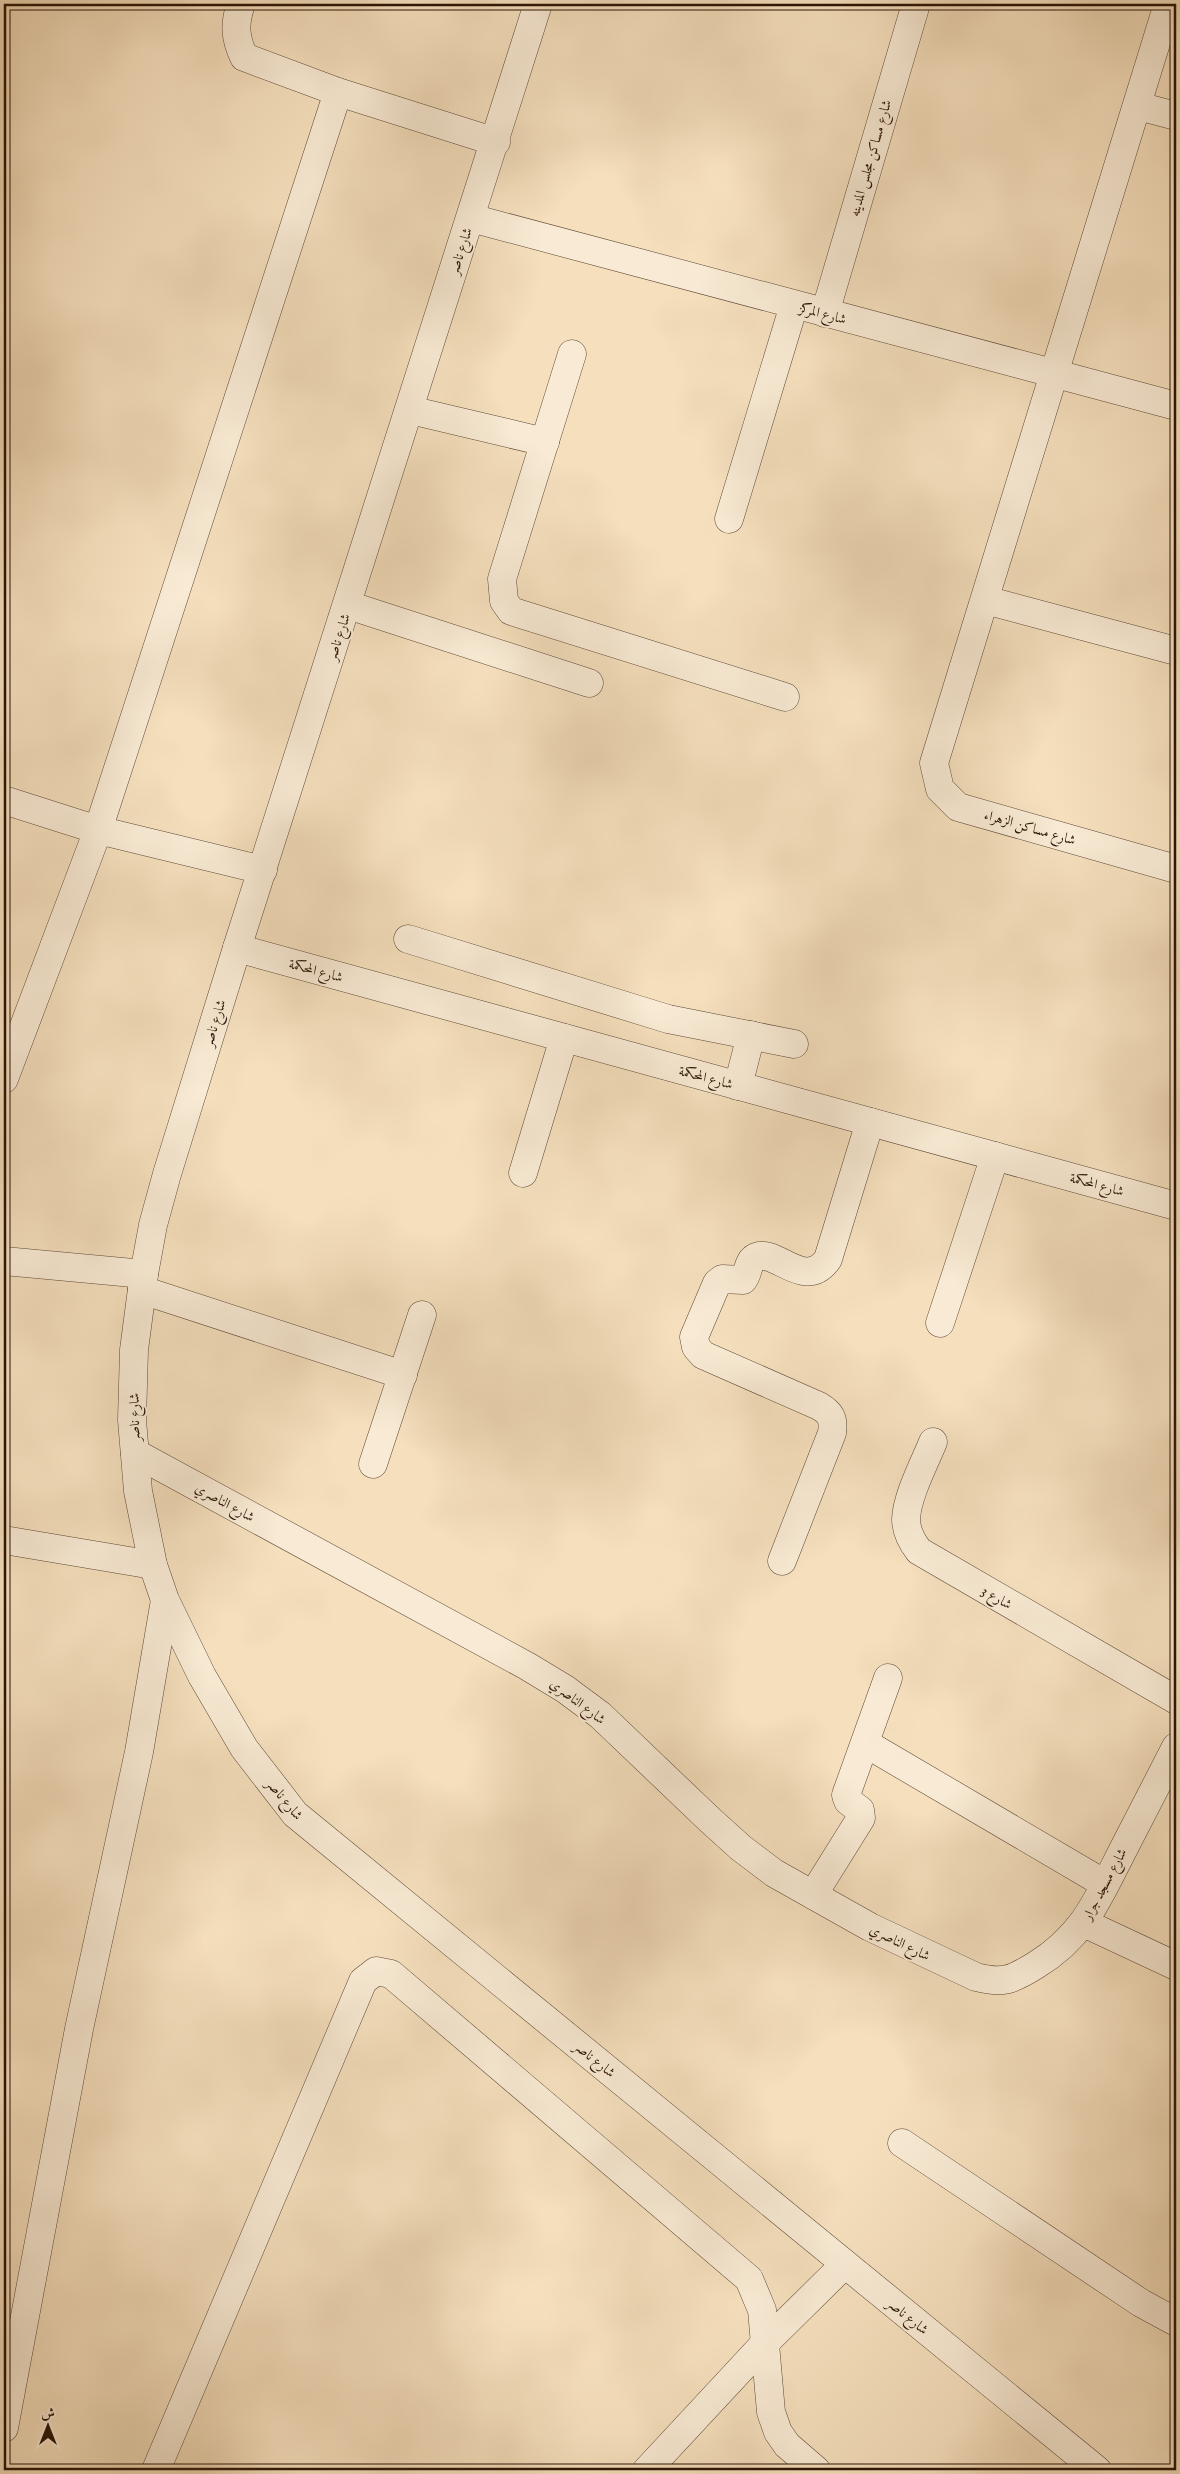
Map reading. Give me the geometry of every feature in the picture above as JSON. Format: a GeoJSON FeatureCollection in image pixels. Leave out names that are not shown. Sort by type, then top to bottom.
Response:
{"type":"FeatureCollection","features":[{"type":"Feature","properties":{"kind":"street"},"geometry":{"type":"LineString","coordinates":[[241,4],[236,26],[237,43],[244,57],[338,92],[496,142]]}},
{"type":"Feature","properties":{"kind":"street","name":"شارع ناصر"},"geometry":{"type":"LineString","coordinates":[[538,4],[496,142],[237,948],[153,1225],[134,1350],[132,1420],[138,1491],[154,1564],[165,1600],[202,1676],[244,1748],[295,1814],[1097,2470]]}},
{"type":"Feature","properties":{"kind":"street","name":"شارع مساكن مجلس المدينه"},"geometry":{"type":"LineString","coordinates":[[824,313],[916,4]]}},
{"type":"Feature","properties":{"kind":"street","name":"شارع مساكن الزهراء"},"geometry":{"type":"LineString","coordinates":[[1168,4],[934,763],[940,789],[958,808],[1176,869]]}},
{"type":"Feature","properties":{"kind":"street"},"geometry":{"type":"LineString","coordinates":[[4,1079],[98,830],[338,92]]}},
{"type":"Feature","properties":{"kind":"street"},"geometry":{"type":"LineString","coordinates":[[1138,106],[1176,116]]}},
{"type":"Feature","properties":{"kind":"street","name":"شارع المركز"},"geometry":{"type":"LineString","coordinates":[[471,218],[1176,406]]}},
{"type":"Feature","properties":{"kind":"street"},"geometry":{"type":"LineString","coordinates":[[729,519],[794,305]]}},
{"type":"Feature","properties":{"kind":"street"},"geometry":{"type":"LineString","coordinates":[[572,354],[502,579],[504,601],[511,611],[785,697]]}},
{"type":"Feature","properties":{"kind":"street"},"geometry":{"type":"LineString","coordinates":[[410,410],[545,442]]}},
{"type":"Feature","properties":{"kind":"street"},"geometry":{"type":"LineString","coordinates":[[985,600],[1176,651]]}},
{"type":"Feature","properties":{"kind":"street"},"geometry":{"type":"LineString","coordinates":[[348,605],[589,683]]}},
{"type":"Feature","properties":{"kind":"street"},"geometry":{"type":"LineString","coordinates":[[4,800],[98,830],[263,870]]}},
{"type":"Feature","properties":{"kind":"street"},"geometry":{"type":"LineString","coordinates":[[408,939],[651,1014],[794,1044]]}},
{"type":"Feature","properties":{"kind":"street","name":"شارع المحكمة"},"geometry":{"type":"LineString","coordinates":[[237,948],[1176,1206]]}},
{"type":"Feature","properties":{"kind":"street"},"geometry":{"type":"LineString","coordinates":[[738,1086],[751,1035]]}},
{"type":"Feature","properties":{"kind":"street"},"geometry":{"type":"LineString","coordinates":[[523,1173],[564,1038]]}},
{"type":"Feature","properties":{"kind":"street"},"geometry":{"type":"LineString","coordinates":[[782,1561],[832,1433],[834,1422],[829,1411],[703,1355],[696,1347],[694,1337],[717,1283],[722,1278],[742,1280],[751,1261],[755,1257],[766,1257],[807,1272],[816,1270],[823,1265],[828,1258],[870,1122]]}},
{"type":"Feature","properties":{"kind":"street"},"geometry":{"type":"LineString","coordinates":[[940,1324],[994,1156]]}},
{"type":"Feature","properties":{"kind":"street"},"geometry":{"type":"LineString","coordinates":[[4,1261],[143,1282],[402,1375]]}},
{"type":"Feature","properties":{"kind":"street"},"geometry":{"type":"LineString","coordinates":[[373,1464],[422,1315]]}},
{"type":"Feature","properties":{"kind":"street","name":"شارع 3"},"geometry":{"type":"LineString","coordinates":[[933,1442],[909,1504],[906,1520],[910,1538],[919,1551],[1176,1700]]}},
{"type":"Feature","properties":{"kind":"street","name":"شارع الناصري"},"geometry":{"type":"LineString","coordinates":[[135,1453],[520,1662],[565,1689],[600,1715],[741,1848],[774,1873],[870,1927],[941,1962],[976,1977],[994,1982]]}},
{"type":"Feature","properties":{"kind":"street"},"geometry":{"type":"LineString","coordinates":[[4,1540],[154,1564]]}},
{"type":"Feature","properties":{"kind":"street"},"geometry":{"type":"LineString","coordinates":[[4,2428],[79,2029],[139,1752],[165,1600]]}},
{"type":"Feature","properties":{"kind":"street"},"geometry":{"type":"LineString","coordinates":[[813,1895],[861,1818],[860,1810],[848,1802],[846,1794],[888,1678]]}},
{"type":"Feature","properties":{"kind":"street"},"geometry":{"type":"LineString","coordinates":[[865,1743],[1105,1884]]}},
{"type":"Feature","properties":{"kind":"street","name":"شارع مسجد جرار"},"geometry":{"type":"LineString","coordinates":[[994,1982],[1012,1980],[1052,1956],[1084,1923],[1094,1908],[1176,1747]]}},
{"type":"Feature","properties":{"kind":"street"},"geometry":{"type":"LineString","coordinates":[[1084,1923],[1176,1966]]}},
{"type":"Feature","properties":{"kind":"street"},"geometry":{"type":"LineString","coordinates":[[156,2470],[363,1981],[376,1971],[391,1974],[749,2279],[762,2310],[771,2412],[778,2432],[787,2444],[816,2470]]}},
{"type":"Feature","properties":{"kind":"street"},"geometry":{"type":"LineString","coordinates":[[902,2143],[1141,2303],[1176,2322]]}},
{"type":"Feature","properties":{"kind":"street"},"geometry":{"type":"LineString","coordinates":[[647,2470],[766,2342],[845,2264]]}}]}
